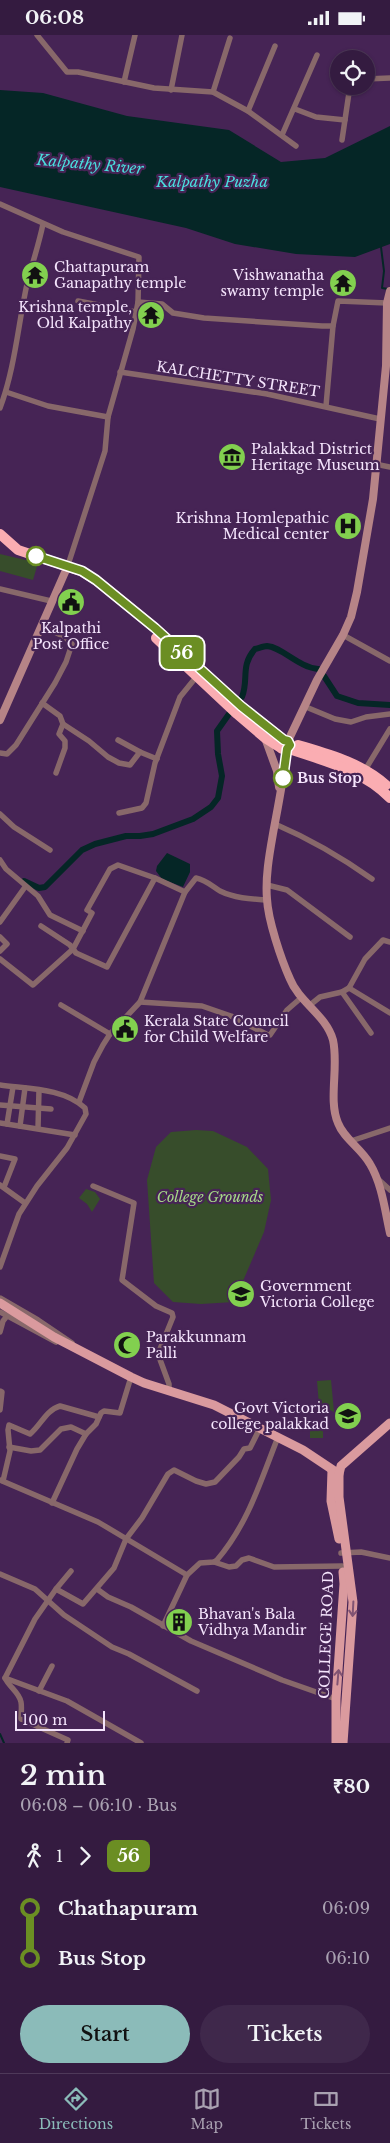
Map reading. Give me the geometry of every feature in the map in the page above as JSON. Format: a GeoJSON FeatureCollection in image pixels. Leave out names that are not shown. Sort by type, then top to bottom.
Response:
{"type":"FeatureCollection","features":[{"type":"Feature","properties":{"kind":"highway"},"geometry":{"type":"LineString","coordinates":[[0,534],[18,550],[96,580],[155,628],[286,745],[335,756],[365,770],[390,789]]}},
{"type":"Feature","properties":{"kind":"highway"},"geometry":{"type":"LineString","coordinates":[[0,540],[16,554],[67,568],[89,579],[105,591],[265,738],[361,776],[390,798]]}},
{"type":"Feature","properties":{"kind":"main road"},"geometry":{"type":"LineString","coordinates":[[0,1303],[54,1337],[131,1377],[214,1405],[303,1450],[335,1472]]}},
{"type":"Feature","properties":{"kind":"main road"},"geometry":{"type":"LineString","coordinates":[[335,1472],[390,1416]]}},
{"type":"Feature","properties":{"kind":"main road"},"geometry":{"type":"LineString","coordinates":[[335,1472],[390,1423]]}},
{"type":"Feature","properties":{"kind":"main road","name":"COLLEGE ROAD"},"geometry":{"type":"LineString","coordinates":[[335,1472],[331,1501],[354,1602],[342,1743]]}},
{"type":"Feature","properties":{"kind":"main road","name":"COLLEGE ROAD"},"geometry":{"type":"LineString","coordinates":[[336,1743],[336,1699],[344,1584],[342,1566],[344,1553]]}},
{"type":"Feature","properties":{"kind":"street"},"geometry":{"type":"LineString","coordinates":[[38,35],[67,72],[78,72],[171,90],[213,92],[248,111],[296,146]]}},
{"type":"Feature","properties":{"kind":"street"},"geometry":{"type":"LineString","coordinates":[[124,82],[135,35]]}},
{"type":"Feature","properties":{"kind":"street"},"geometry":{"type":"LineString","coordinates":[[171,90],[182,35]]}},
{"type":"Feature","properties":{"kind":"street"},"geometry":{"type":"LineString","coordinates":[[213,92],[230,38]]}},
{"type":"Feature","properties":{"kind":"street"},"geometry":{"type":"LineString","coordinates":[[248,111],[275,46]]}},
{"type":"Feature","properties":{"kind":"street"},"geometry":{"type":"LineString","coordinates":[[282,135],[317,55]]}},
{"type":"Feature","properties":{"kind":"street"},"geometry":{"type":"LineString","coordinates":[[375,79],[390,78]]}},
{"type":"Feature","properties":{"kind":"street"},"geometry":{"type":"LineString","coordinates":[[342,140],[349,95]]}},
{"type":"Feature","properties":{"kind":"street"},"geometry":{"type":"LineString","coordinates":[[294,109],[316,117],[345,120]]}},
{"type":"Feature","properties":{"kind":"street"},"geometry":{"type":"LineString","coordinates":[[0,204],[43,224],[139,257],[138,302],[108,417],[105,451],[67,568],[0,720]]}},
{"type":"Feature","properties":{"kind":"street"},"geometry":{"type":"LineString","coordinates":[[0,408],[6,393],[28,282],[43,224]]}},
{"type":"Feature","properties":{"kind":"street"},"geometry":{"type":"LineString","coordinates":[[390,291],[387,303],[386,366],[373,499],[357,592],[351,617],[343,635],[286,745],[266,900],[290,981],[323,1021],[332,1039],[336,1071],[334,1103],[337,1121],[343,1134],[363,1153],[377,1177],[390,1190]]}},
{"type":"Feature","properties":{"kind":"street"},"geometry":{"type":"LineString","coordinates":[[78,301],[136,312]]}},
{"type":"Feature","properties":{"kind":"street"},"geometry":{"type":"LineString","coordinates":[[326,406],[333,326],[338,301],[387,303]]}},
{"type":"Feature","properties":{"kind":"street"},"geometry":{"type":"LineString","coordinates":[[138,302],[162,304],[173,313],[204,318],[333,326]]}},
{"type":"Feature","properties":{"kind":"street","name":"KALCHETTY STREET"},"geometry":{"type":"LineString","coordinates":[[120,372],[267,394],[326,406],[341,412],[380,419]]}},
{"type":"Feature","properties":{"kind":"street"},"geometry":{"type":"LineString","coordinates":[[6,393],[48,406],[108,417]]}},
{"type":"Feature","properties":{"kind":"street"},"geometry":{"type":"LineString","coordinates":[[375,464],[390,467]]}},
{"type":"Feature","properties":{"kind":"street"},"geometry":{"type":"LineString","coordinates":[[0,589],[51,601]]}},
{"type":"Feature","properties":{"kind":"street"},"geometry":{"type":"LineString","coordinates":[[0,753],[7,754],[16,745],[66,662],[72,643],[65,637],[42,626]]}},
{"type":"Feature","properties":{"kind":"street"},"geometry":{"type":"LineString","coordinates":[[343,635],[390,661]]}},
{"type":"Feature","properties":{"kind":"street"},"geometry":{"type":"LineString","coordinates":[[119,813],[142,808],[146,803],[157,759],[180,697],[197,676]]}},
{"type":"Feature","properties":{"kind":"street"},"geometry":{"type":"LineString","coordinates":[[42,703],[60,716],[63,724],[119,763],[130,765],[140,753]]}},
{"type":"Feature","properties":{"kind":"street"},"geometry":{"type":"LineString","coordinates":[[306,707],[335,719],[351,722],[390,714]]}},
{"type":"Feature","properties":{"kind":"street"},"geometry":{"type":"LineString","coordinates":[[56,773],[65,748],[65,741],[59,734],[63,724]]}},
{"type":"Feature","properties":{"kind":"street"},"geometry":{"type":"LineString","coordinates":[[365,770],[390,729]]}},
{"type":"Feature","properties":{"kind":"street"},"geometry":{"type":"LineString","coordinates":[[265,738],[277,771],[280,794]]}},
{"type":"Feature","properties":{"kind":"street"},"geometry":{"type":"LineString","coordinates":[[118,740],[140,753],[157,759]]}},
{"type":"Feature","properties":{"kind":"street"},"geometry":{"type":"LineString","coordinates":[[0,814],[14,827],[50,850]]}},
{"type":"Feature","properties":{"kind":"street"},"geometry":{"type":"LineString","coordinates":[[275,825],[303,836],[342,857],[372,879]]}},
{"type":"Feature","properties":{"kind":"street"},"geometry":{"type":"LineString","coordinates":[[0,860],[6,869],[25,887],[38,896],[50,915],[83,931]]}},
{"type":"Feature","properties":{"kind":"street"},"geometry":{"type":"LineString","coordinates":[[0,959],[33,985],[73,949],[92,913],[86,910],[110,869],[114,866],[126,867],[185,892]]}},
{"type":"Feature","properties":{"kind":"street"},"geometry":{"type":"LineString","coordinates":[[41,926],[76,953],[107,967],[155,878]]}},
{"type":"Feature","properties":{"kind":"street"},"geometry":{"type":"LineString","coordinates":[[79,1102],[94,1062],[110,1034],[140,1002],[185,892],[196,878],[202,879],[218,890],[231,895],[266,900]]}},
{"type":"Feature","properties":{"kind":"street"},"geometry":{"type":"LineString","coordinates":[[267,885],[288,890],[350,937]]}},
{"type":"Feature","properties":{"kind":"street"},"geometry":{"type":"LineString","coordinates":[[0,922],[25,887]]}},
{"type":"Feature","properties":{"kind":"street"},"geometry":{"type":"LineString","coordinates":[[0,937],[7,944],[0,951]]}},
{"type":"Feature","properties":{"kind":"street"},"geometry":{"type":"LineString","coordinates":[[310,1005],[320,997],[342,992],[349,988],[353,978],[372,950],[383,940],[390,942]]}},
{"type":"Feature","properties":{"kind":"street"},"geometry":{"type":"LineString","coordinates":[[349,988],[390,1013]]}},
{"type":"Feature","properties":{"kind":"street"},"geometry":{"type":"LineString","coordinates":[[342,992],[371,1033]]}},
{"type":"Feature","properties":{"kind":"street"},"geometry":{"type":"LineString","coordinates":[[140,1002],[202,1006],[231,1016],[270,1035],[287,1010],[302,997]]}},
{"type":"Feature","properties":{"kind":"street"},"geometry":{"type":"LineString","coordinates":[[62,1005],[110,1034]]}},
{"type":"Feature","properties":{"kind":"street"},"geometry":{"type":"LineString","coordinates":[[0,1085],[51,1092],[79,1102],[85,1108],[86,1114],[60,1159],[25,1203],[19,1214],[0,1267]]}},
{"type":"Feature","properties":{"kind":"street"},"geometry":{"type":"LineString","coordinates":[[7,1124],[14,1087]]}},
{"type":"Feature","properties":{"kind":"street"},"geometry":{"type":"LineString","coordinates":[[20,1126],[25,1088]]}},
{"type":"Feature","properties":{"kind":"street"},"geometry":{"type":"LineString","coordinates":[[38,1128],[39,1090]]}},
{"type":"Feature","properties":{"kind":"street"},"geometry":{"type":"LineString","coordinates":[[0,1105],[51,1109]]}},
{"type":"Feature","properties":{"kind":"street"},"geometry":{"type":"LineString","coordinates":[[0,1123],[75,1135]]}},
{"type":"Feature","properties":{"kind":"street"},"geometry":{"type":"LineString","coordinates":[[351,1141],[390,1129]]}},
{"type":"Feature","properties":{"kind":"street"},"geometry":{"type":"LineString","coordinates":[[0,1156],[15,1159],[2,1186],[25,1203]]}},
{"type":"Feature","properties":{"kind":"street"},"geometry":{"type":"LineString","coordinates":[[377,1177],[390,1233]]}},
{"type":"Feature","properties":{"kind":"street"},"geometry":{"type":"LineString","coordinates":[[93,1186],[134,1203],[122,1280],[156,1306],[172,1313],[173,1317],[158,1354],[169,1384],[169,1390]]}},
{"type":"Feature","properties":{"kind":"street"},"geometry":{"type":"LineString","coordinates":[[0,1298],[63,1335],[80,1349]]}},
{"type":"Feature","properties":{"kind":"street"},"geometry":{"type":"LineString","coordinates":[[0,1312],[41,1336],[80,1349]]}},
{"type":"Feature","properties":{"kind":"street"},"geometry":{"type":"LineString","coordinates":[[0,1332],[3,1321],[7,1316]]}},
{"type":"Feature","properties":{"kind":"street"},"geometry":{"type":"LineString","coordinates":[[52,1503],[86,1434],[96,1424],[104,1411],[120,1413],[131,1377]]}},
{"type":"Feature","properties":{"kind":"street"},"geometry":{"type":"LineString","coordinates":[[0,1391],[2,1392],[0,1410]]}},
{"type":"Feature","properties":{"kind":"street"},"geometry":{"type":"LineString","coordinates":[[99,1417],[60,1407],[50,1412],[37,1429],[30,1434],[10,1425],[8,1430],[10,1451],[1,1480],[98,1521],[187,1575]]}},
{"type":"Feature","properties":{"kind":"street"},"geometry":{"type":"LineString","coordinates":[[9,1447],[31,1451],[40,1450],[62,1429],[71,1427],[86,1434]]}},
{"type":"Feature","properties":{"kind":"street"},"geometry":{"type":"LineString","coordinates":[[0,1428],[8,1430]]}},
{"type":"Feature","properties":{"kind":"street"},"geometry":{"type":"LineString","coordinates":[[56,1589],[83,1605],[114,1567],[126,1539],[142,1518],[168,1474],[174,1470],[206,1484],[215,1482],[239,1457],[244,1449],[250,1448],[260,1428]]}},
{"type":"Feature","properties":{"kind":"street"},"geometry":{"type":"LineString","coordinates":[[214,1562],[226,1549],[242,1524],[258,1491],[278,1437]]}},
{"type":"Feature","properties":{"kind":"street"},"geometry":{"type":"LineString","coordinates":[[344,1553],[368,1553],[390,1558]]}},
{"type":"Feature","properties":{"kind":"street"},"geometry":{"type":"LineString","coordinates":[[163,1626],[187,1575],[200,1563],[214,1562],[228,1567],[236,1566],[242,1560],[249,1559],[274,1567],[342,1566]]}},
{"type":"Feature","properties":{"kind":"street"},"geometry":{"type":"LineString","coordinates":[[70,1742],[21,1719],[21,1703],[16,1691],[7,1684],[5,1678],[24,1639],[47,1601],[71,1571]]}},
{"type":"Feature","properties":{"kind":"street"},"geometry":{"type":"LineString","coordinates":[[0,1574],[35,1589],[47,1601],[106,1644],[197,1691]]}},
{"type":"Feature","properties":{"kind":"street"},"geometry":{"type":"LineString","coordinates":[[97,1589],[108,1597],[191,1641],[282,1680],[336,1699]]}},
{"type":"Feature","properties":{"kind":"street"},"geometry":{"type":"LineString","coordinates":[[39,1691],[52,1666]]}},
{"type":"Feature","properties":{"kind":"street"},"geometry":{"type":"LineString","coordinates":[[5,1678],[67,1701],[141,1743]]}},
{"type":"Feature","properties":{"kind":"green space"},"geometry":{"type":"Polygon","coordinates":[[[0,554],[38,563],[33,580],[0,571],[0,554]]]}},
{"type":"Feature","properties":{"kind":"green space","name":"College Grounds"},"geometry":{"type":"Polygon","coordinates":[[[213,1131],[247,1147],[268,1169],[271,1200],[264,1232],[234,1302],[201,1304],[173,1302],[154,1283],[147,1180],[156,1147],[171,1132],[213,1131]]]}},
{"type":"Feature","properties":{"kind":"green space"},"geometry":{"type":"Polygon","coordinates":[[[86,1189],[95,1192],[100,1199],[92,1212],[87,1204],[79,1198],[86,1189]]]}},
{"type":"Feature","properties":{"kind":"green space"},"geometry":{"type":"Polygon","coordinates":[[[331,1380],[334,1412],[319,1405],[317,1381],[331,1380]]]}},
{"type":"Feature","properties":{"kind":"green space"},"geometry":{"type":"Polygon","coordinates":[[[310,1424],[323,1424],[323,1438],[310,1438],[310,1424]]]}},
{"type":"Feature","properties":{"kind":"water","name":"Kalpathy Puzha"},"geometry":{"type":"Polygon","coordinates":[[[0,90],[43,93],[127,116],[229,130],[281,162],[325,158],[390,126],[390,244],[355,257],[296,254],[235,244],[186,228],[0,187],[0,90]]]}},
{"type":"Feature","properties":{"kind":"water"},"geometry":{"type":"Polygon","coordinates":[[[167,853],[190,864],[190,872],[183,887],[162,879],[156,871],[157,866],[167,853]]]}},
{"type":"Feature","properties":{"kind":"waterway"},"geometry":{"type":"LineString","coordinates":[[381,247],[384,271],[382,288],[388,289]]}},
{"type":"Feature","properties":{"kind":"waterway"},"geometry":{"type":"LineString","coordinates":[[242,697],[246,667],[250,655],[255,649],[266,646],[273,647],[304,665],[318,669]]}},
{"type":"Feature","properties":{"kind":"waterway"},"geometry":{"type":"LineString","coordinates":[[324,676],[337,696],[358,703],[390,705]]}},
{"type":"Feature","properties":{"kind":"waterway"},"geometry":{"type":"LineString","coordinates":[[24,881],[39,888],[45,887],[82,850],[95,844],[126,836],[153,834],[193,819],[211,807],[218,798],[222,776],[218,754],[217,731],[229,714]]}},
{"type":"Feature","properties":{"kind":"waterway"},"geometry":{"type":"LineString","coordinates":[[0,1734],[4,1743]]}},
{"type":"Feature","properties":{"kind":"bus line","name":"56"},"geometry":{"type":"LineString","coordinates":[[36,556],[82,571],[96,580],[155,628],[241,706],[284,740],[288,741],[290,747],[287,749],[283,778]]}},
{"type":"Feature","properties":{"kind":"place","name":"Chattapuram Ganapathy temple"},"geometry":{"type":"Point","coordinates":[35,275]}},
{"type":"Feature","properties":{"kind":"place","name":"Vishwanatha swamy temple"},"geometry":{"type":"Point","coordinates":[343,283]}},
{"type":"Feature","properties":{"kind":"place","name":"Krishna temple, Old Kalpathy"},"geometry":{"type":"Point","coordinates":[151,315]}},
{"type":"Feature","properties":{"kind":"place","name":"Palakkad District Heritage Museum"},"geometry":{"type":"Point","coordinates":[232,457]}},
{"type":"Feature","properties":{"kind":"place","name":"Krishna Homlepathic Medical center"},"geometry":{"type":"Point","coordinates":[348,526]}},
{"type":"Feature","properties":{"kind":"place","name":"Kalpathi Post Office"},"geometry":{"type":"Point","coordinates":[71,602]}},
{"type":"Feature","properties":{"kind":"place","name":"Bus Stop"},"geometry":{"type":"Point","coordinates":[283,778]}},
{"type":"Feature","properties":{"kind":"place","name":"Kerala State Council for Child Welfare"},"geometry":{"type":"Point","coordinates":[125,1029]}},
{"type":"Feature","properties":{"kind":"place","name":"Government Victoria College"},"geometry":{"type":"Point","coordinates":[241,1294]}},
{"type":"Feature","properties":{"kind":"place","name":"Parakkunnam Palli"},"geometry":{"type":"Point","coordinates":[127,1345]}},
{"type":"Feature","properties":{"kind":"place","name":"Govt Victoria college palakkad"},"geometry":{"type":"Point","coordinates":[348,1416]}},
{"type":"Feature","properties":{"kind":"place","name":"Bhavan's Bala Vidhya Mandir"},"geometry":{"type":"Point","coordinates":[179,1622]}},
{"type":"Feature","properties":{"kind":"water label","name":"Kalpathy River"},"geometry":{"type":"Point","coordinates":[90,164]}}]}
